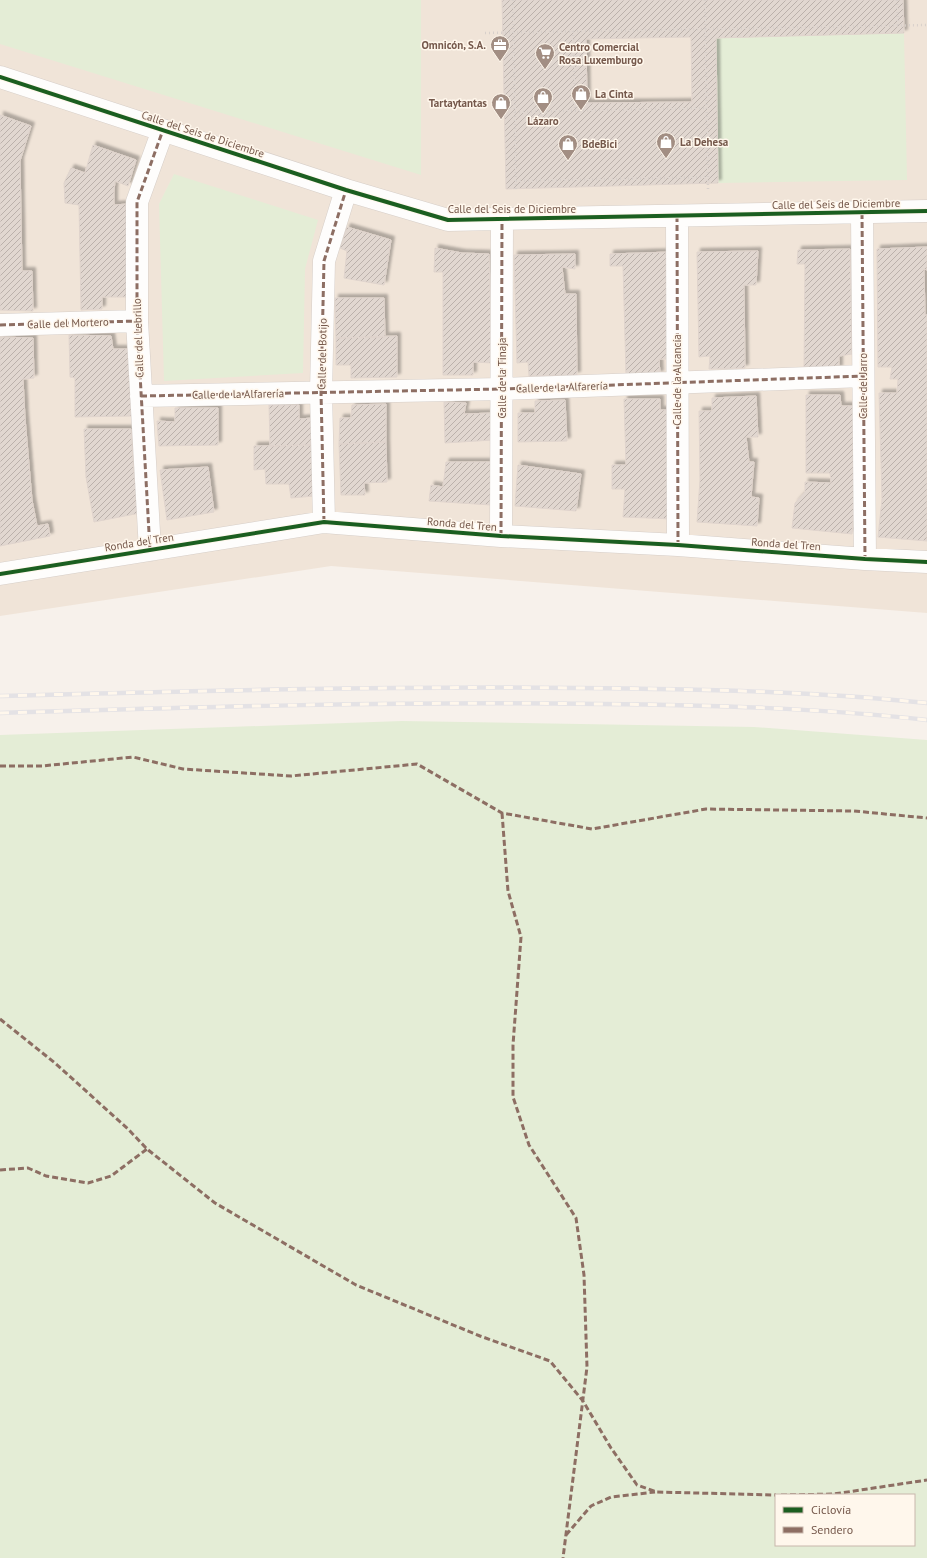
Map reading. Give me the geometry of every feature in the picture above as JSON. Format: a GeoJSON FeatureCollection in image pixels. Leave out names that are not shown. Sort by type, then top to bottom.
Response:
{"type":"FeatureCollection","features":[{"type":"Feature","properties":{"kind":"street","name":"Calle del Seis de Diciembre"},"geometry":{"type":"LineString","coordinates":[[0,77],[346,190],[448,220],[927,212]]}},
{"type":"Feature","properties":{"kind":"street","name":"Calle del Lebrillo"},"geometry":{"type":"LineString","coordinates":[[150,550],[137,321],[137,202],[163,130]]}},
{"type":"Feature","properties":{"kind":"street","name":"Calle del Botijo"},"geometry":{"type":"LineString","coordinates":[[324,522],[321,392],[324,260],[346,190]]}},
{"type":"Feature","properties":{"kind":"street","name":"Calle del Jarro"},"geometry":{"type":"LineString","coordinates":[[862,213],[864,559]]}},
{"type":"Feature","properties":{"kind":"street","name":"Calle de la Alcancía"},"geometry":{"type":"LineString","coordinates":[[677,216],[678,545]]}},
{"type":"Feature","properties":{"kind":"street","name":"Calle de la Tinaja"},"geometry":{"type":"LineString","coordinates":[[501,536],[502,389],[509,219]]}},
{"type":"Feature","properties":{"kind":"street","name":"Calle del Mortero"},"geometry":{"type":"LineString","coordinates":[[0,325],[137,321]]}},
{"type":"Feature","properties":{"kind":"street","name":"Calle de la Alfarería"},"geometry":{"type":"LineString","coordinates":[[141,396],[502,389],[863,376]]}},
{"type":"Feature","properties":{"kind":"street","name":"Ronda del Tren"},"geometry":{"type":"LineString","coordinates":[[0,574],[324,522],[501,536],[678,545],[864,559],[927,562]]}},
{"type":"Feature","properties":{"kind":"path"},"geometry":{"type":"LineString","coordinates":[[509,219],[516,181],[513,0]]}},
{"type":"Feature","properties":{"kind":"path"},"geometry":{"type":"LineString","coordinates":[[705,0],[709,215]]}},
{"type":"Feature","properties":{"kind":"path"},"geometry":{"type":"LineString","coordinates":[[897,0],[898,25]]}},
{"type":"Feature","properties":{"kind":"path"},"geometry":{"type":"LineString","coordinates":[[485,33],[927,25]]}},
{"type":"Feature","properties":{"kind":"path"},"geometry":{"type":"LineString","coordinates":[[573,31],[575,111]]}},
{"type":"Feature","properties":{"kind":"path"},"geometry":{"type":"LineString","coordinates":[[515,112],[707,108]]}},
{"type":"Feature","properties":{"kind":"path"},"geometry":{"type":"LineString","coordinates":[[516,181],[708,178]]}},
{"type":"Feature","properties":{"kind":"shaded area"},"geometry":{"type":"Polygon","coordinates":[[[0,0],[927,0],[927,613],[331,566],[0,616],[0,0]]]}},
{"type":"Feature","properties":{"kind":"green space"},"geometry":{"type":"Polygon","coordinates":[[[0,0],[421,0],[421,175],[0,44],[0,0]]]}},
{"type":"Feature","properties":{"kind":"green space"},"geometry":{"type":"Polygon","coordinates":[[[904,33],[907,180],[718,183],[716,38],[904,33]]]}},
{"type":"Feature","properties":{"kind":"green space"},"geometry":{"type":"Polygon","coordinates":[[[174,174],[318,220],[305,269],[303,373],[164,381],[159,204],[174,174]]]}},
{"type":"Feature","properties":{"kind":"green space"},"geometry":{"type":"Polygon","coordinates":[[[402,721],[754,727],[927,740],[927,1558],[0,1558],[0,735],[402,721]]]}},
{"type":"Feature","properties":{"kind":"building","name":"Centro Comercial Rosa Luxemburgo"},"geometry":{"type":"Polygon","coordinates":[[[502,0],[903,0],[904,33],[716,38],[718,183],[506,189],[502,0]],[[691,37],[586,39],[587,103],[692,102],[691,37]]]}},
{"type":"Feature","properties":{"kind":"building"},"geometry":{"type":"Polygon","coordinates":[[[0,115],[31,126],[20,161],[22,271],[32,271],[33,311],[0,310],[0,115]]]}},
{"type":"Feature","properties":{"kind":"building"},"geometry":{"type":"Polygon","coordinates":[[[93,145],[136,160],[128,186],[115,181],[114,191],[114,205],[128,204],[129,297],[102,297],[102,309],[81,310],[79,205],[65,203],[64,183],[71,168],[85,173],[93,145]]]}},
{"type":"Feature","properties":{"kind":"building"},"geometry":{"type":"Polygon","coordinates":[[[347,227],[391,240],[384,285],[344,278],[347,251],[340,248],[347,227]]]}},
{"type":"Feature","properties":{"kind":"building"},"geometry":{"type":"Polygon","coordinates":[[[927,247],[927,270],[924,269],[925,315],[927,315],[927,541],[878,537],[882,499],[879,393],[897,393],[898,379],[890,379],[892,367],[878,367],[877,249],[927,247]]]}},
{"type":"Feature","properties":{"kind":"building"},"geometry":{"type":"Polygon","coordinates":[[[435,248],[462,253],[489,254],[492,363],[473,362],[473,375],[443,375],[443,272],[434,272],[435,248]]]}},
{"type":"Feature","properties":{"kind":"building"},"geometry":{"type":"Polygon","coordinates":[[[850,249],[852,354],[839,356],[839,369],[804,368],[805,264],[797,264],[798,250],[850,249]]]}},
{"type":"Feature","properties":{"kind":"building"},"geometry":{"type":"Polygon","coordinates":[[[758,251],[756,285],[744,285],[745,368],[709,369],[710,356],[699,357],[697,252],[758,251]]]}},
{"type":"Feature","properties":{"kind":"building"},"geometry":{"type":"Polygon","coordinates":[[[671,252],[673,359],[659,359],[660,374],[626,375],[623,266],[610,266],[610,254],[671,252]]]}},
{"type":"Feature","properties":{"kind":"building"},"geometry":{"type":"Polygon","coordinates":[[[575,254],[575,269],[562,267],[565,294],[576,294],[577,375],[529,376],[528,362],[517,363],[514,255],[575,254]]]}},
{"type":"Feature","properties":{"kind":"building"},"geometry":{"type":"Polygon","coordinates":[[[335,298],[384,298],[385,337],[336,338],[335,298]]]}},
{"type":"Feature","properties":{"kind":"building"},"geometry":{"type":"Polygon","coordinates":[[[69,335],[111,336],[113,349],[130,349],[132,416],[75,417],[75,378],[70,377],[69,335]]]}},
{"type":"Feature","properties":{"kind":"building"},"geometry":{"type":"Polygon","coordinates":[[[397,336],[397,377],[351,378],[351,365],[336,365],[336,338],[397,336]]]}},
{"type":"Feature","properties":{"kind":"building"},"geometry":{"type":"Polygon","coordinates":[[[0,337],[33,338],[34,378],[23,379],[32,500],[37,526],[48,524],[50,536],[0,546],[0,337]]]}},
{"type":"Feature","properties":{"kind":"building"},"geometry":{"type":"Polygon","coordinates":[[[806,395],[840,395],[841,406],[854,406],[856,482],[852,534],[792,528],[795,503],[805,492],[805,482],[831,483],[830,473],[806,473],[806,395]]]}},
{"type":"Feature","properties":{"kind":"building"},"geometry":{"type":"Polygon","coordinates":[[[756,396],[758,437],[746,437],[749,462],[754,462],[751,497],[759,498],[757,526],[697,522],[700,480],[699,411],[712,411],[712,398],[756,396]]]}},
{"type":"Feature","properties":{"kind":"building"},"geometry":{"type":"Polygon","coordinates":[[[624,399],[660,399],[660,410],[673,410],[672,519],[623,517],[625,489],[612,489],[612,465],[626,465],[624,399]]]}},
{"type":"Feature","properties":{"kind":"building"},"geometry":{"type":"Polygon","coordinates":[[[565,400],[567,441],[518,442],[518,413],[535,413],[535,401],[565,400]]]}},
{"type":"Feature","properties":{"kind":"building"},"geometry":{"type":"Polygon","coordinates":[[[444,402],[466,403],[464,414],[493,413],[493,440],[445,443],[444,402]]]}},
{"type":"Feature","properties":{"kind":"building"},"geometry":{"type":"Polygon","coordinates":[[[386,404],[386,442],[339,444],[340,418],[351,418],[352,405],[386,404]]]}},
{"type":"Feature","properties":{"kind":"building"},"geometry":{"type":"Polygon","coordinates":[[[269,405],[299,405],[299,419],[313,418],[314,445],[270,446],[269,405]]]}},
{"type":"Feature","properties":{"kind":"building"},"geometry":{"type":"Polygon","coordinates":[[[175,408],[218,408],[218,445],[159,446],[157,421],[175,422],[175,408]]]}},
{"type":"Feature","properties":{"kind":"building"},"geometry":{"type":"Polygon","coordinates":[[[84,429],[131,429],[134,473],[140,513],[94,522],[86,477],[84,429]]]}},
{"type":"Feature","properties":{"kind":"building"},"geometry":{"type":"Polygon","coordinates":[[[386,442],[387,482],[364,483],[365,495],[341,495],[339,444],[386,442]]]}},
{"type":"Feature","properties":{"kind":"building"},"geometry":{"type":"Polygon","coordinates":[[[314,445],[315,496],[291,498],[289,484],[266,484],[265,469],[254,470],[254,446],[314,445]]]}},
{"type":"Feature","properties":{"kind":"building"},"geometry":{"type":"Polygon","coordinates":[[[446,462],[493,462],[491,505],[429,501],[431,485],[443,487],[446,462]]]}},
{"type":"Feature","properties":{"kind":"building"},"geometry":{"type":"Polygon","coordinates":[[[518,465],[581,474],[576,511],[515,506],[518,465]]]}},
{"type":"Feature","properties":{"kind":"building"},"geometry":{"type":"Polygon","coordinates":[[[208,467],[214,512],[167,520],[160,470],[208,467]]]}},
{"type":"Feature","properties":{"kind":"railway"},"geometry":{"type":"LineString","coordinates":[[0,696],[361,688],[578,688],[796,693],[927,703]]}},
{"type":"Feature","properties":{"kind":"railway"},"geometry":{"type":"LineString","coordinates":[[0,713],[300,705],[526,703],[683,705],[764,708],[927,720]]}},
{"type":"Feature","properties":{"kind":"marked path"},"geometry":{"type":"LineString","coordinates":[[150,550],[137,321],[137,202],[163,130]]}},
{"type":"Feature","properties":{"kind":"marked path"},"geometry":{"type":"LineString","coordinates":[[324,522],[321,392],[324,261],[346,190]]}},
{"type":"Feature","properties":{"kind":"marked path"},"geometry":{"type":"LineString","coordinates":[[862,213],[865,559]]}},
{"type":"Feature","properties":{"kind":"marked path"},"geometry":{"type":"LineString","coordinates":[[677,216],[678,545]]}},
{"type":"Feature","properties":{"kind":"marked path"},"geometry":{"type":"LineString","coordinates":[[501,536],[502,219]]}},
{"type":"Feature","properties":{"kind":"marked path"},"geometry":{"type":"LineString","coordinates":[[0,325],[137,321]]}},
{"type":"Feature","properties":{"kind":"marked path"},"geometry":{"type":"LineString","coordinates":[[141,396],[502,389],[863,376]]}},
{"type":"Feature","properties":{"kind":"marked path"},"geometry":{"type":"LineString","coordinates":[[0,766],[42,766],[133,757],[183,769],[291,776],[417,764],[502,813],[592,829],[706,809],[854,811],[927,818]]}},
{"type":"Feature","properties":{"kind":"marked path"},"geometry":{"type":"LineString","coordinates":[[502,813],[508,891],[521,937],[513,1045],[513,1097],[529,1145],[576,1218],[584,1275],[587,1367],[563,1558]]}},
{"type":"Feature","properties":{"kind":"marked path"},"geometry":{"type":"LineString","coordinates":[[0,1019],[55,1063],[128,1129],[147,1149],[215,1203],[356,1285],[480,1336],[550,1361],[583,1401],[611,1448],[637,1485],[657,1492],[775,1495]]}},
{"type":"Feature","properties":{"kind":"marked path"},"geometry":{"type":"LineString","coordinates":[[0,1170],[28,1168],[46,1176],[88,1183],[111,1176],[147,1149]]}},
{"type":"Feature","properties":{"kind":"marked path"},"geometry":{"type":"LineString","coordinates":[[834,1494],[927,1480]]}},
{"type":"Feature","properties":{"kind":"marked path"},"geometry":{"type":"LineString","coordinates":[[566,1535],[591,1506],[611,1497],[655,1492]]}},
{"type":"Feature","properties":{"kind":"cycle path"},"geometry":{"type":"LineString","coordinates":[[0,77],[346,190],[448,220],[927,211]]}},
{"type":"Feature","properties":{"kind":"cycle path"},"geometry":{"type":"LineString","coordinates":[[0,574],[324,522],[501,536],[678,545],[865,559],[927,562]]}},
{"type":"Feature","properties":{"kind":"place","name":"Omnicón, S.A."},"geometry":{"type":"Point","coordinates":[500,62]}},
{"type":"Feature","properties":{"kind":"place","name":"Centro Comercial Rosa Luxemburgo"},"geometry":{"type":"Point","coordinates":[545,70]}},
{"type":"Feature","properties":{"kind":"place","name":"La Cinta"},"geometry":{"type":"Point","coordinates":[581,111]}},
{"type":"Feature","properties":{"kind":"place","name":"Lázaro"},"geometry":{"type":"Point","coordinates":[543,114]}},
{"type":"Feature","properties":{"kind":"place","name":"Tartaytantas"},"geometry":{"type":"Point","coordinates":[501,120]}},
{"type":"Feature","properties":{"kind":"place","name":"La Dehesa"},"geometry":{"type":"Point","coordinates":[666,159]}},
{"type":"Feature","properties":{"kind":"place","name":"BdeBici"},"geometry":{"type":"Point","coordinates":[568,161]}}]}
